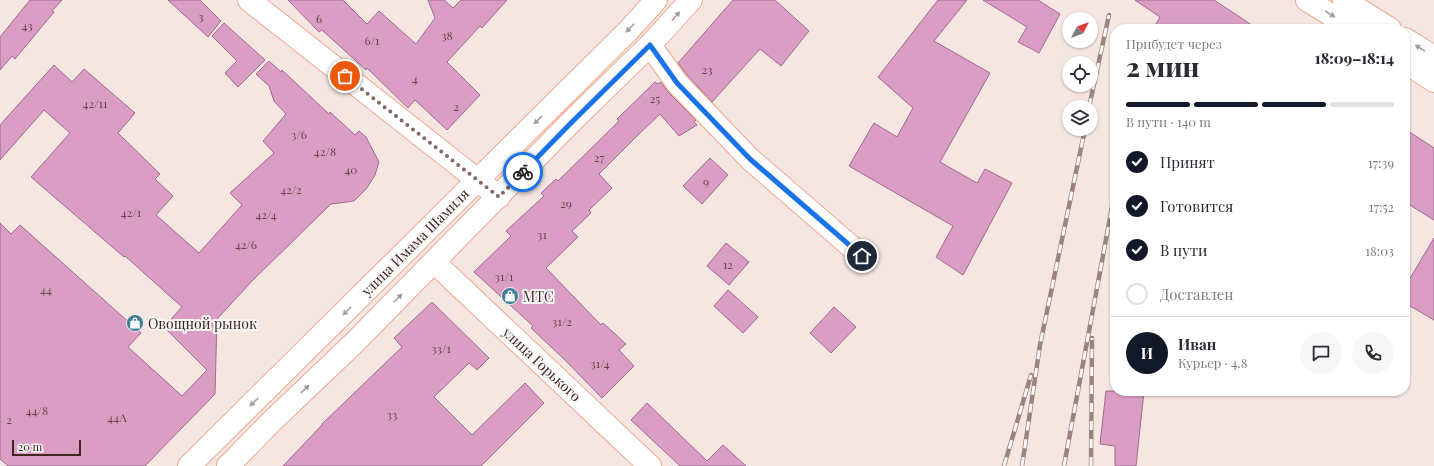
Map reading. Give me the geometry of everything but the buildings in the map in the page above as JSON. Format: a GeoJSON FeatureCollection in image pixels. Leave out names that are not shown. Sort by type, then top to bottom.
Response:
{"type":"FeatureCollection","features":[{"type":"Feature","properties":{"kind":"main road"},"geometry":{"type":"LineString","coordinates":[[249,0],[499,197]]}},
{"type":"Feature","properties":{"kind":"main road","name":"улица Имама Шамиля"},"geometry":{"type":"LineString","coordinates":[[189,466],[629,30],[656,0]]}},
{"type":"Feature","properties":{"kind":"main road","name":"улица Имама Шамиля"},"geometry":{"type":"LineString","coordinates":[[228,466],[271,422],[354,343],[650,45],[691,0]]}},
{"type":"Feature","properties":{"kind":"main road"},"geometry":{"type":"LineString","coordinates":[[1307,0],[1345,24]]}},
{"type":"Feature","properties":{"kind":"main road"},"geometry":{"type":"LineString","coordinates":[[1344,0],[1382,24]]}},
{"type":"Feature","properties":{"kind":"main road"},"geometry":{"type":"LineString","coordinates":[[1410,41],[1434,57]]}},
{"type":"Feature","properties":{"kind":"main road"},"geometry":{"type":"LineString","coordinates":[[650,45],[677,83],[750,159],[862,256]]}},
{"type":"Feature","properties":{"kind":"main road"},"geometry":{"type":"LineString","coordinates":[[1410,65],[1434,81]]}},
{"type":"Feature","properties":{"kind":"main road","name":"улица Горького"},"geometry":{"type":"LineString","coordinates":[[434,262],[650,466]]}},
{"type":"Feature","properties":{"kind":"railway"},"geometry":{"type":"LineString","coordinates":[[1091,100],[1109,15]]}},
{"type":"Feature","properties":{"kind":"railway"},"geometry":{"type":"LineString","coordinates":[[1022,466],[1040,345],[1084,136]]}},
{"type":"Feature","properties":{"kind":"railway"},"geometry":{"type":"LineString","coordinates":[[1064,466],[1110,218]]}},
{"type":"Feature","properties":{"kind":"railway"},"geometry":{"type":"LineString","coordinates":[[1091,466],[1092,338]]}},
{"type":"Feature","properties":{"kind":"railway"},"geometry":{"type":"LineString","coordinates":[[1004,466],[1031,375]]}},
{"type":"Feature","properties":{"kind":"way so far"},"geometry":{"type":"LineString","coordinates":[[345,76],[499,197],[523,172]]}},
{"type":"Feature","properties":{"kind":"place","name":"МТС"},"geometry":{"type":"Point","coordinates":[510,296]}},
{"type":"Feature","properties":{"kind":"place","name":"Овощной рынок"},"geometry":{"type":"Point","coordinates":[135,323]}},
{"type":"Feature","properties":{"kind":"route"},"geometry":{"type":"LineString","coordinates":[[523,172],[650,45],[677,83],[750,159],[862,256]]}}]}
